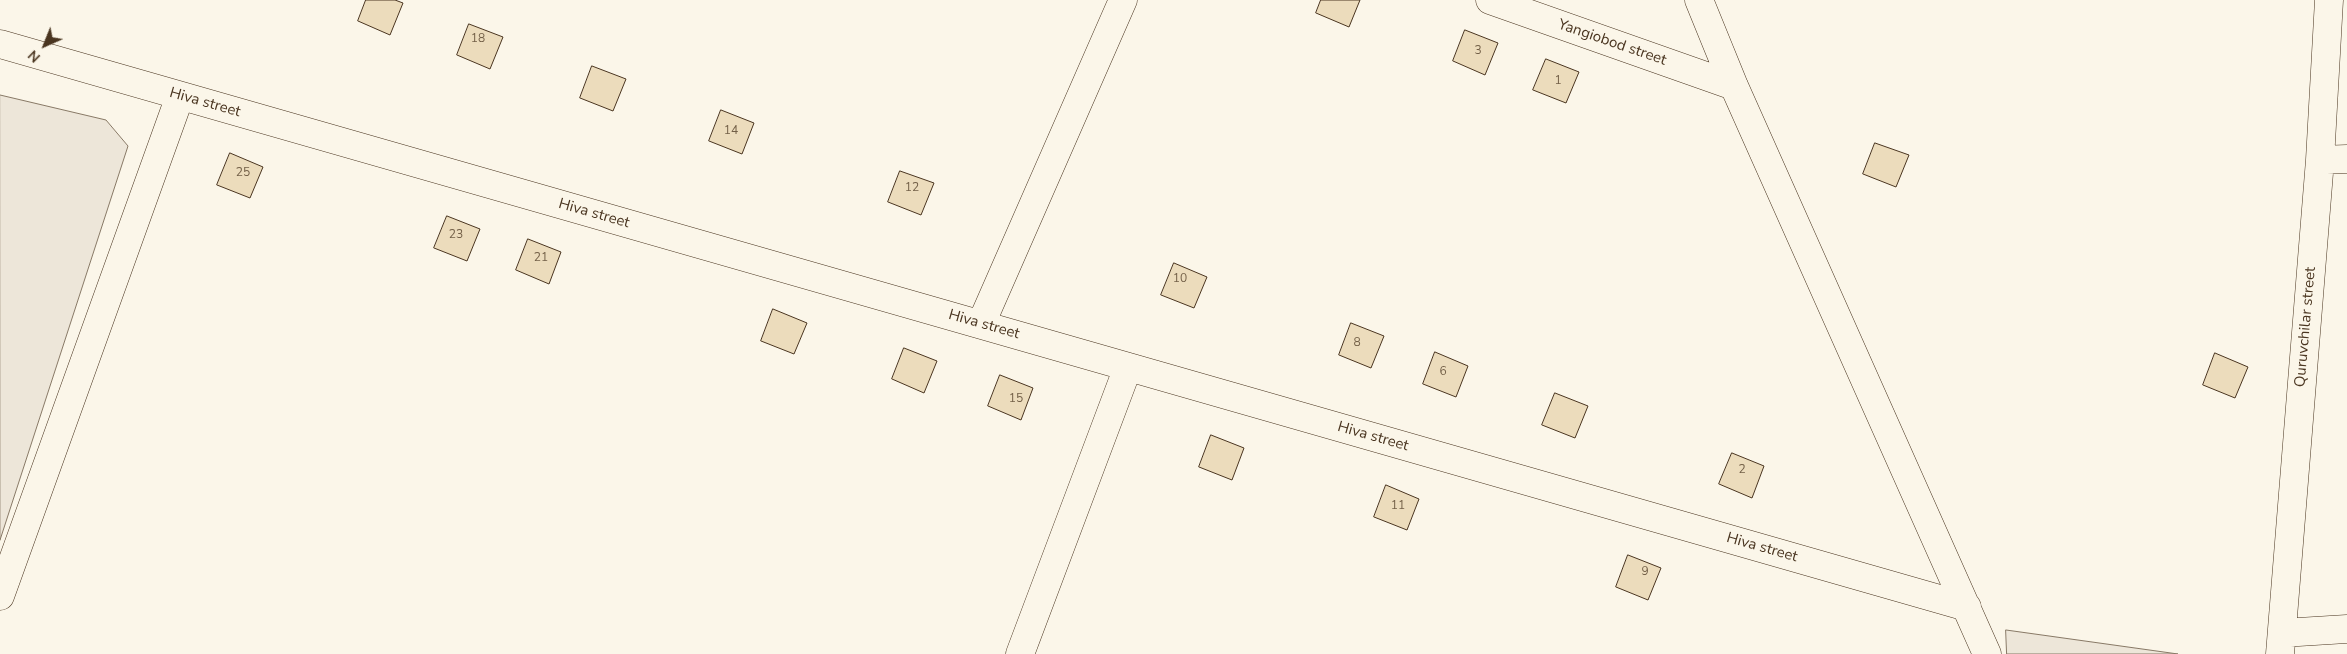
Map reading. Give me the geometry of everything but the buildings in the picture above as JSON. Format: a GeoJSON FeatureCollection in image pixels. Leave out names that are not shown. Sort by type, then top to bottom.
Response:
{"type":"FeatureCollection","features":[{"type":"Feature","properties":{"kind":"street"},"geometry":{"type":"LineString","coordinates":[[981,324],[1123,0]]}},
{"type":"Feature","properties":{"kind":"street","name":"Yangiobod street"},"geometry":{"type":"LineString","coordinates":[[1490,0],[1734,86]]}},
{"type":"Feature","properties":{"kind":"street"},"geometry":{"type":"LineString","coordinates":[[1699,0],[1734,86],[1968,607],[1987,654]]}},
{"type":"Feature","properties":{"kind":"street","name":"Quruvchilar street"},"geometry":{"type":"LineString","coordinates":[[2281,644],[2320,160],[2329,0]]}},
{"type":"Feature","properties":{"kind":"street","name":"Hiva street"},"geometry":{"type":"LineString","coordinates":[[0,44],[1968,607]]}},
{"type":"Feature","properties":{"kind":"street"},"geometry":{"type":"LineString","coordinates":[[0,596],[180,96]]}},
{"type":"Feature","properties":{"kind":"street"},"geometry":{"type":"LineString","coordinates":[[2320,160],[2347,159]]}},
{"type":"Feature","properties":{"kind":"street"},"geometry":{"type":"LineString","coordinates":[[1020,654],[1128,367]]}},
{"type":"Feature","properties":{"kind":"street"},"geometry":{"type":"LineString","coordinates":[[2281,644],[2347,629]]}},
{"type":"Feature","properties":{"kind":"shaded area"},"geometry":{"type":"Polygon","coordinates":[[[0,95],[106,120],[128,146],[0,540],[0,95]]]}},
{"type":"Feature","properties":{"kind":"shaded area"},"geometry":{"type":"Polygon","coordinates":[[[2006,630],[2178,654],[2007,654],[2006,630]]]}}]}
